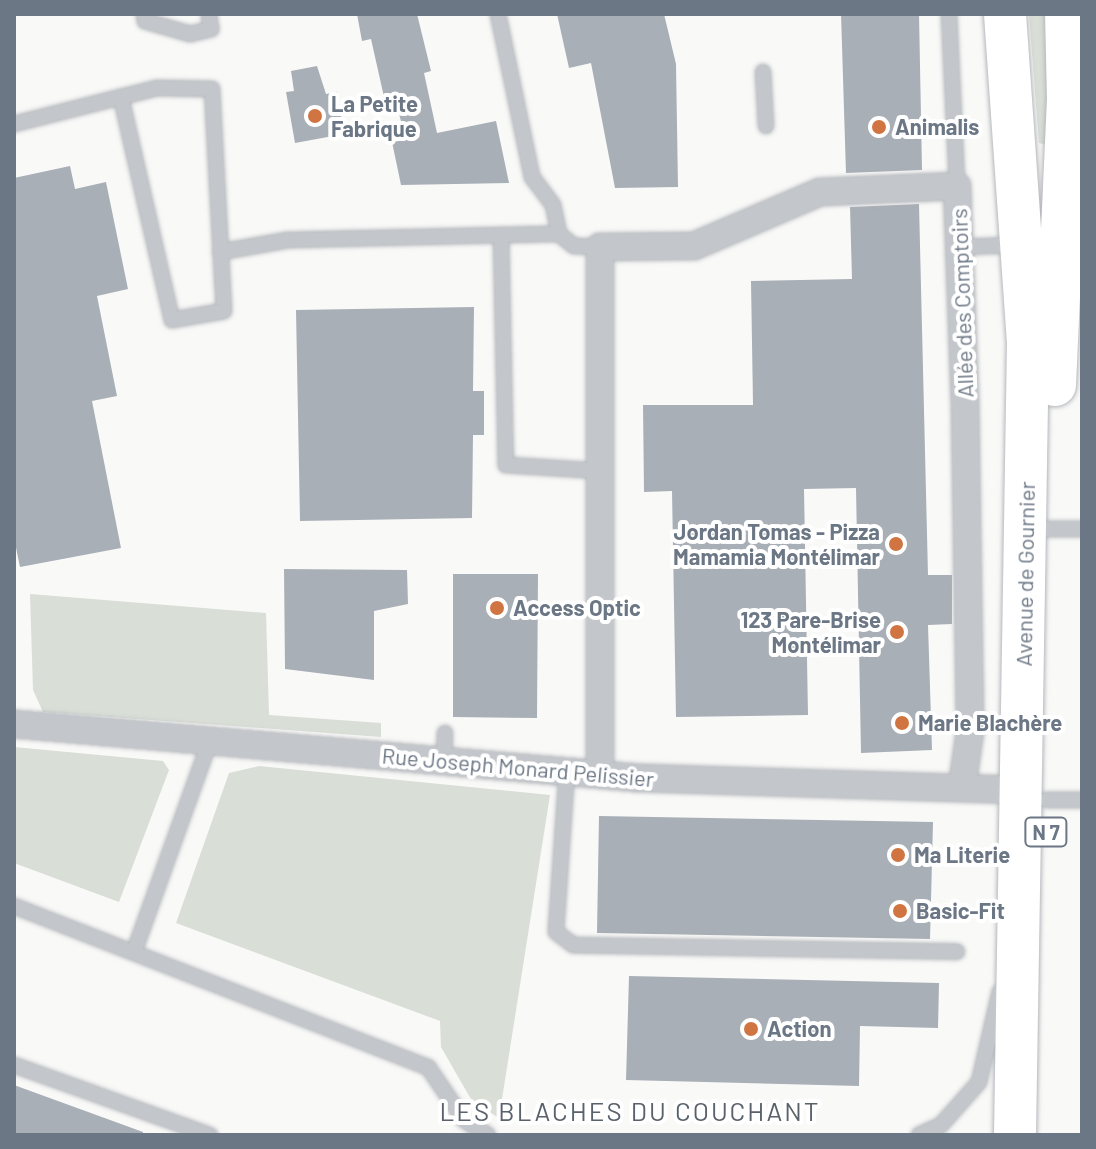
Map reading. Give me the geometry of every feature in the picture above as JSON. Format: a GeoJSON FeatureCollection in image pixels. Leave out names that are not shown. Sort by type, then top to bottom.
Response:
{"type":"FeatureCollection","features":[{"type":"Feature","properties":{"kind":"main road","name":"Avenue de Gournier"},"geometry":{"type":"LineString","coordinates":[[1005,14],[1028,342],[1054,529]]}},
{"type":"Feature","properties":{"kind":"main road"},"geometry":{"type":"LineString","coordinates":[[1017,14],[1031,151],[1046,176],[1064,182]]}},
{"type":"Feature","properties":{"kind":"main road","name":"Avenue de Gournier"},"geometry":{"type":"LineString","coordinates":[[1041,1135],[1050,797],[1056,339],[1068,100],[1066,14]]}},
{"type":"Feature","properties":{"kind":"main road","name":"N 7"},"geometry":{"type":"LineString","coordinates":[[1068,100],[1082,48]]}},
{"type":"Feature","properties":{"kind":"main road","name":"Avenue de Gournier"},"geometry":{"type":"LineString","coordinates":[[1015,1135],[1020,905],[1050,797]]}},
{"type":"Feature","properties":{"kind":"street","name":"Allée des Comptoirs"},"geometry":{"type":"LineString","coordinates":[[600,247],[694,246],[820,192],[957,186],[961,247],[970,731],[962,787]]}},
{"type":"Feature","properties":{"kind":"street"},"geometry":{"type":"LineString","coordinates":[[600,247],[600,774]]}},
{"type":"Feature","properties":{"kind":"street","name":"Rue Joseph Monard Pelissier"},"geometry":{"type":"LineString","coordinates":[[14,724],[600,774],[748,784],[962,787],[1050,797]]}},
{"type":"Feature","properties":{"kind":"lane"},"geometry":{"type":"LineString","coordinates":[[144,14],[145,21],[190,34],[211,29],[209,14]]}},
{"type":"Feature","properties":{"kind":"lane"},"geometry":{"type":"LineString","coordinates":[[498,14],[516,115],[532,177],[553,205],[559,234]]}},
{"type":"Feature","properties":{"kind":"lane"},"geometry":{"type":"LineString","coordinates":[[949,14],[957,186]]}},
{"type":"Feature","properties":{"kind":"lane"},"geometry":{"type":"LineString","coordinates":[[763,72],[766,126]]}},
{"type":"Feature","properties":{"kind":"lane"},"geometry":{"type":"LineString","coordinates":[[14,124],[121,97],[157,88],[212,89],[224,311],[172,320],[121,97]]}},
{"type":"Feature","properties":{"kind":"lane"},"geometry":{"type":"LineString","coordinates":[[220,252],[288,240],[559,234],[574,246],[600,247]]}},
{"type":"Feature","properties":{"kind":"lane"},"geometry":{"type":"LineString","coordinates":[[501,235],[506,465],[602,471]]}},
{"type":"Feature","properties":{"kind":"lane"},"geometry":{"type":"LineString","coordinates":[[961,247],[1021,245]]}},
{"type":"Feature","properties":{"kind":"lane"},"geometry":{"type":"LineString","coordinates":[[444,761],[445,733]]}},
{"type":"Feature","properties":{"kind":"lane"},"geometry":{"type":"LineString","coordinates":[[134,952],[210,741]]}},
{"type":"Feature","properties":{"kind":"lane"},"geometry":{"type":"LineString","coordinates":[[567,769],[556,932],[573,945],[957,952]]}},
{"type":"Feature","properties":{"kind":"lane"},"geometry":{"type":"LineString","coordinates":[[919,1135],[941,1125],[979,1082],[1020,905]]}},
{"type":"Feature","properties":{"kind":"lane"},"geometry":{"type":"LineString","coordinates":[[14,906],[428,1067],[462,1128],[488,1135]]}},
{"type":"Feature","properties":{"kind":"lane"},"geometry":{"type":"LineString","coordinates":[[14,1065],[210,1135]]}},
{"type":"Feature","properties":{"kind":"shaded area"},"geometry":{"type":"Polygon","coordinates":[[[1029,14],[1053,14],[1050,146],[1039,143],[1029,14]]]}},
{"type":"Feature","properties":{"kind":"shaded area"},"geometry":{"type":"Polygon","coordinates":[[[30,594],[266,613],[269,715],[381,723],[381,737],[43,712],[33,690],[30,594]]]}},
{"type":"Feature","properties":{"kind":"shaded area"},"geometry":{"type":"Polygon","coordinates":[[[14,747],[163,761],[169,770],[119,902],[14,863],[14,747]]]}},
{"type":"Feature","properties":{"kind":"shaded area"},"geometry":{"type":"Polygon","coordinates":[[[259,766],[550,795],[499,1118],[472,1101],[441,1047],[440,1021],[176,923],[229,773],[259,766]]]}},
{"type":"Feature","properties":{"kind":"building"},"geometry":{"type":"Polygon","coordinates":[[[357,14],[417,14],[431,71],[424,73],[437,133],[496,121],[509,183],[401,185],[392,142],[406,140],[394,95],[384,97],[371,39],[362,41],[357,14]]]}},
{"type":"Feature","properties":{"kind":"building"},"geometry":{"type":"Polygon","coordinates":[[[557,14],[664,14],[676,64],[678,187],[615,188],[591,63],[569,68],[557,14]]]}},
{"type":"Feature","properties":{"kind":"building"},"geometry":{"type":"Polygon","coordinates":[[[841,14],[919,14],[922,170],[846,173],[841,14]]]}},
{"type":"Feature","properties":{"kind":"building"},"geometry":{"type":"Polygon","coordinates":[[[317,66],[326,94],[337,92],[344,134],[295,143],[286,92],[294,91],[291,71],[317,66]]]}},
{"type":"Feature","properties":{"kind":"building"},"geometry":{"type":"Polygon","coordinates":[[[70,166],[75,189],[106,182],[128,289],[97,296],[117,396],[92,401],[121,548],[20,567],[14,538],[14,178],[70,166]]]}},
{"type":"Feature","properties":{"kind":"building"},"geometry":{"type":"Polygon","coordinates":[[[919,204],[928,575],[952,575],[952,624],[928,625],[932,750],[861,753],[856,488],[804,489],[808,715],[676,717],[672,491],[644,492],[643,405],[753,405],[751,281],[852,279],[850,207],[919,204]]]}},
{"type":"Feature","properties":{"kind":"building"},"geometry":{"type":"Polygon","coordinates":[[[474,307],[473,391],[484,391],[484,435],[473,435],[472,518],[300,521],[296,310],[474,307]]]}},
{"type":"Feature","properties":{"kind":"building"},"geometry":{"type":"Polygon","coordinates":[[[284,569],[407,570],[408,604],[374,611],[374,680],[285,669],[284,569]]]}},
{"type":"Feature","properties":{"kind":"building"},"geometry":{"type":"Polygon","coordinates":[[[453,574],[538,574],[537,718],[453,717],[453,574]]]}},
{"type":"Feature","properties":{"kind":"building"},"geometry":{"type":"Polygon","coordinates":[[[599,816],[933,822],[930,939],[597,933],[599,816]]]}},
{"type":"Feature","properties":{"kind":"building"},"geometry":{"type":"Polygon","coordinates":[[[629,976],[939,983],[938,1028],[860,1026],[859,1086],[626,1080],[629,976]]]}},
{"type":"Feature","properties":{"kind":"building"},"geometry":{"type":"Polygon","coordinates":[[[14,1085],[143,1132],[143,1135],[14,1135],[14,1085]]]}},
{"type":"Feature","properties":{"kind":"place","name":"La Petite Fabrique"},"geometry":{"type":"Point","coordinates":[315,116]}},
{"type":"Feature","properties":{"kind":"place","name":"Animalis"},"geometry":{"type":"Point","coordinates":[879,127]}},
{"type":"Feature","properties":{"kind":"place","name":"Jordan Tomas - Pizza Mamamia Montélimar"},"geometry":{"type":"Point","coordinates":[896,544]}},
{"type":"Feature","properties":{"kind":"place","name":"Access Optic"},"geometry":{"type":"Point","coordinates":[497,608]}},
{"type":"Feature","properties":{"kind":"place","name":"123 Pare-Brise Montélimar"},"geometry":{"type":"Point","coordinates":[897,632]}},
{"type":"Feature","properties":{"kind":"place","name":"Marie Blachère"},"geometry":{"type":"Point","coordinates":[902,723]}},
{"type":"Feature","properties":{"kind":"place","name":"Ma Literie"},"geometry":{"type":"Point","coordinates":[898,855]}},
{"type":"Feature","properties":{"kind":"place","name":"Basic-Fit"},"geometry":{"type":"Point","coordinates":[900,911]}},
{"type":"Feature","properties":{"kind":"place","name":"Action"},"geometry":{"type":"Point","coordinates":[751,1029]}},
{"type":"Feature","properties":{"kind":"district","name":"LES BLACHES DU COUCHANT"},"geometry":{"type":"Point","coordinates":[630,1111]}}]}
